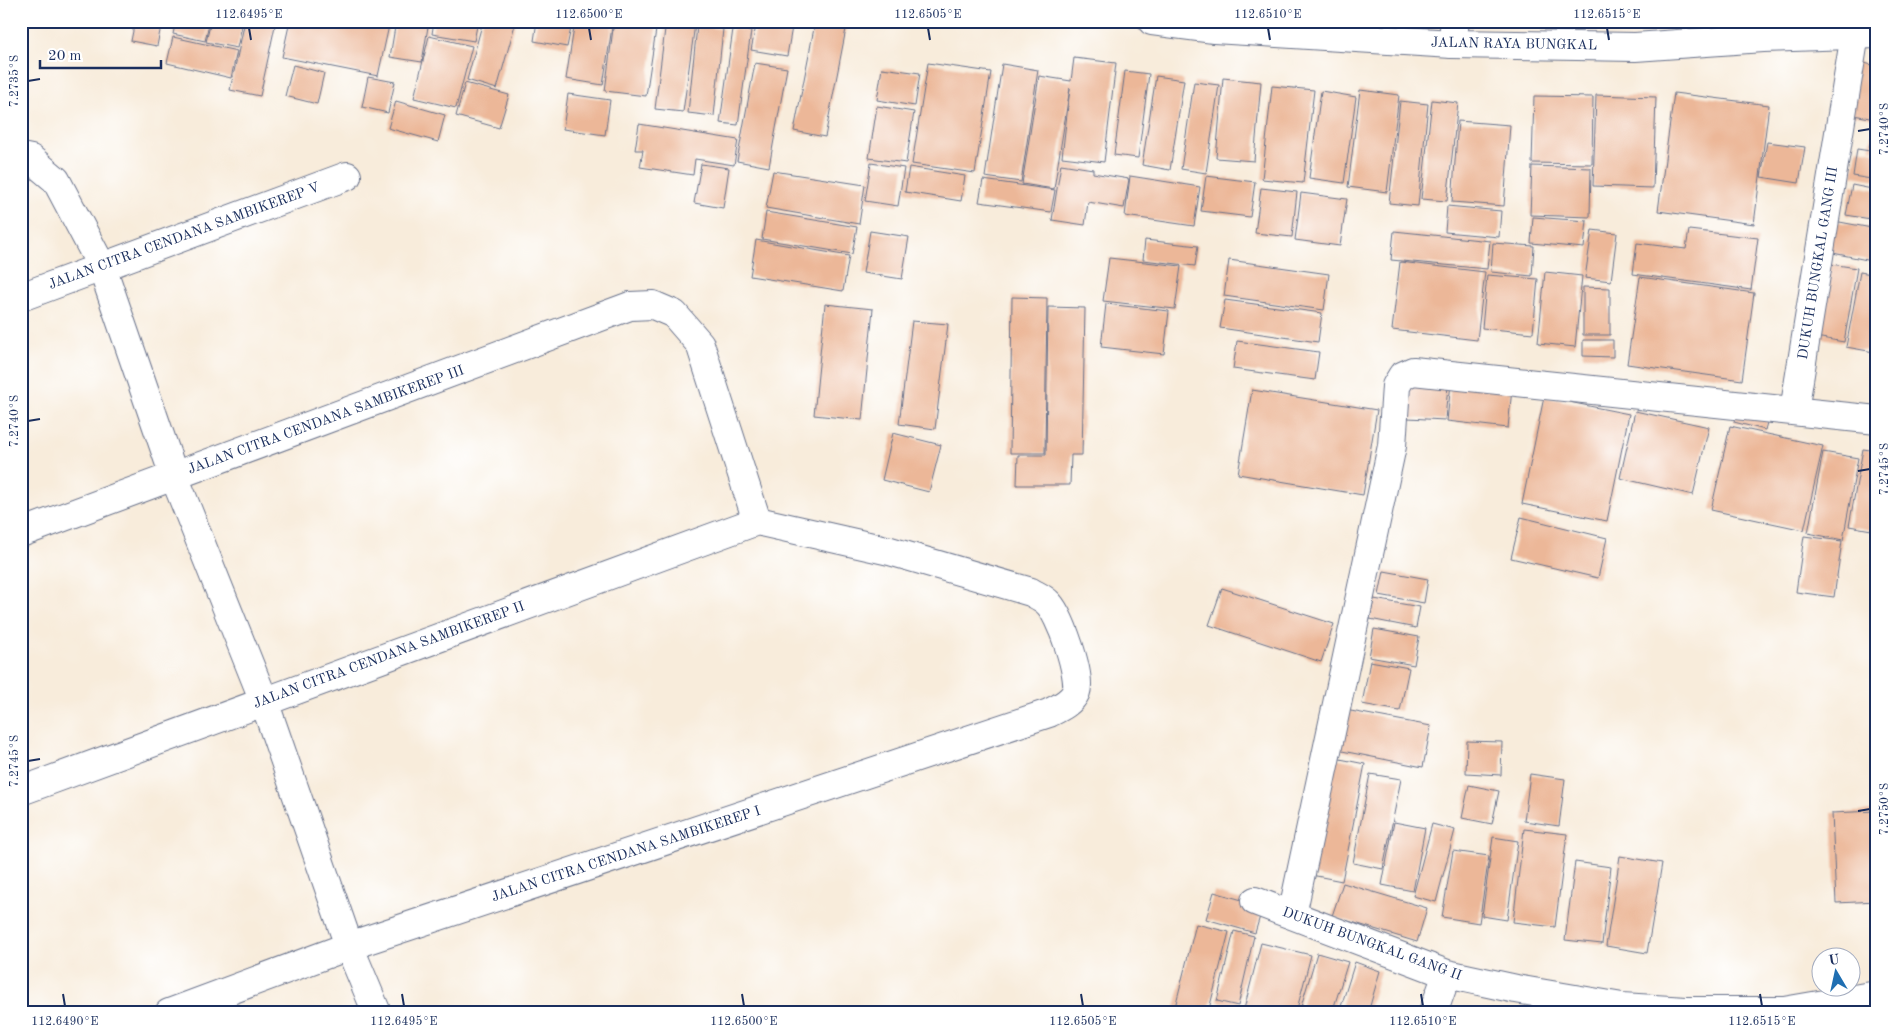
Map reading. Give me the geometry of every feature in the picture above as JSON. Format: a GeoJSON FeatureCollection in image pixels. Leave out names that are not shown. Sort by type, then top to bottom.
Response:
{"type":"FeatureCollection","features":[{"type":"Feature","properties":{"kind":"street","name":"JALAN RAYA BUNGKAL"},"geometry":{"type":"LineString","coordinates":[[1152,21],[1214,29],[1454,33],[1635,47],[1866,34]]}},
{"type":"Feature","properties":{"kind":"street","name":"DUKUH BUNGKAL GANG III"},"geometry":{"type":"LineString","coordinates":[[1794,411],[1866,34]]}},
{"type":"Feature","properties":{"kind":"street"},"geometry":{"type":"LineString","coordinates":[[26,158],[56,180],[102,267],[174,476],[264,701],[349,946],[377,1013]]}},
{"type":"Feature","properties":{"kind":"street","name":"JALAN CITRA CENDANA SAMBIKEREP V"},"geometry":{"type":"LineString","coordinates":[[21,297],[347,176]]}},
{"type":"Feature","properties":{"kind":"street","name":"JALAN CITRA CENDANA SAMBIKEREP III"},"geometry":{"type":"LineString","coordinates":[[21,533],[630,306],[652,305],[674,314],[700,344],[757,521]]}},
{"type":"Feature","properties":{"kind":"street"},"geometry":{"type":"LineString","coordinates":[[1292,915],[1392,446],[1396,386],[1402,376],[1412,371],[1877,420]]}},
{"type":"Feature","properties":{"kind":"street","name":"JALAN CITRA CENDANA SAMBIKEREP I"},"geometry":{"type":"LineString","coordinates":[[169,1013],[349,946],[1049,713],[1073,698],[1077,690],[1075,668],[1060,622],[1048,602],[1031,592],[890,551],[757,521]]}},
{"type":"Feature","properties":{"kind":"street","name":"JALAN CITRA CENDANA SAMBIKEREP II"},"geometry":{"type":"LineString","coordinates":[[21,791],[757,521]]}},
{"type":"Feature","properties":{"kind":"street","name":"DUKUH BUNGKAL GANG II"},"geometry":{"type":"LineString","coordinates":[[1255,902],[1447,974],[1516,989],[1622,1007],[1686,1011],[1784,1011],[1877,995]]}},
{"type":"Feature","properties":{"kind":"street"},"geometry":{"type":"LineString","coordinates":[[1433,1013],[1447,974]]}},
{"type":"Feature","properties":{"kind":"building"},"geometry":{"type":"Polygon","coordinates":[[[135,21],[162,21],[157,46],[131,41],[135,21]]]}},
{"type":"Feature","properties":{"kind":"building"},"geometry":{"type":"Polygon","coordinates":[[[176,21],[210,21],[205,41],[173,34],[176,21]]]}},
{"type":"Feature","properties":{"kind":"building"},"geometry":{"type":"Polygon","coordinates":[[[211,21],[243,21],[237,48],[206,42],[211,21]]]}},
{"type":"Feature","properties":{"kind":"building"},"geometry":{"type":"Polygon","coordinates":[[[245,21],[276,21],[260,96],[230,90],[245,21]]]}},
{"type":"Feature","properties":{"kind":"building"},"geometry":{"type":"Polygon","coordinates":[[[290,21],[390,21],[378,76],[282,57],[290,21]]]}},
{"type":"Feature","properties":{"kind":"building"},"geometry":{"type":"Polygon","coordinates":[[[396,21],[429,21],[422,62],[390,57],[396,21]]]}},
{"type":"Feature","properties":{"kind":"building"},"geometry":{"type":"Polygon","coordinates":[[[434,21],[478,21],[474,41],[432,34],[434,21]]]}},
{"type":"Feature","properties":{"kind":"building"},"geometry":{"type":"Polygon","coordinates":[[[483,21],[516,21],[497,89],[467,80],[483,21]]]}},
{"type":"Feature","properties":{"kind":"building"},"geometry":{"type":"Polygon","coordinates":[[[537,21],[572,23],[567,47],[534,41],[537,21]]]}},
{"type":"Feature","properties":{"kind":"building"},"geometry":{"type":"Polygon","coordinates":[[[575,21],[613,21],[603,85],[566,79],[575,21]]]}},
{"type":"Feature","properties":{"kind":"building"},"geometry":{"type":"Polygon","coordinates":[[[614,21],[657,23],[646,96],[605,91],[614,21]]]}},
{"type":"Feature","properties":{"kind":"building"},"geometry":{"type":"Polygon","coordinates":[[[666,21],[695,24],[683,112],[655,109],[666,21]]]}},
{"type":"Feature","properties":{"kind":"building"},"geometry":{"type":"Polygon","coordinates":[[[757,21],[793,21],[787,56],[751,50],[757,21]]]}},
{"type":"Feature","properties":{"kind":"building"},"geometry":{"type":"Polygon","coordinates":[[[815,23],[846,29],[825,137],[794,131],[815,23]]]}},
{"type":"Feature","properties":{"kind":"building"},"geometry":{"type":"Polygon","coordinates":[[[697,26],[723,29],[714,116],[688,113],[697,26]]]}},
{"type":"Feature","properties":{"kind":"building"},"geometry":{"type":"Polygon","coordinates":[[[733,29],[751,31],[738,125],[720,123],[733,29]]]}},
{"type":"Feature","properties":{"kind":"building"},"geometry":{"type":"Polygon","coordinates":[[[429,36],[472,46],[456,108],[414,98],[429,36]]]}},
{"type":"Feature","properties":{"kind":"building"},"geometry":{"type":"Polygon","coordinates":[[[173,37],[237,51],[231,78],[167,63],[173,37]]]}},
{"type":"Feature","properties":{"kind":"building"},"geometry":{"type":"Polygon","coordinates":[[[1074,58],[1116,63],[1104,162],[1062,157],[1070,88],[1054,189],[1022,184],[1039,76],[1071,81],[1074,58]]]}},
{"type":"Feature","properties":{"kind":"building"},"geometry":{"type":"Polygon","coordinates":[[[1855,61],[1877,66],[1877,111],[1875,119],[1843,113],[1855,61]]]}},
{"type":"Feature","properties":{"kind":"building"},"geometry":{"type":"Polygon","coordinates":[[[755,63],[787,68],[769,167],[737,161],[755,63]]]}},
{"type":"Feature","properties":{"kind":"building"},"geometry":{"type":"Polygon","coordinates":[[[928,63],[991,72],[975,173],[912,164],[928,63]]]}},
{"type":"Feature","properties":{"kind":"building"},"geometry":{"type":"Polygon","coordinates":[[[1002,64],[1038,70],[1021,182],[985,177],[1002,64]]]}},
{"type":"Feature","properties":{"kind":"building"},"geometry":{"type":"Polygon","coordinates":[[[293,65],[324,73],[317,104],[285,96],[293,65]]]}},
{"type":"Feature","properties":{"kind":"building"},"geometry":{"type":"Polygon","coordinates":[[[882,68],[920,73],[915,106],[877,100],[882,68]]]}},
{"type":"Feature","properties":{"kind":"building"},"geometry":{"type":"Polygon","coordinates":[[[1125,71],[1149,74],[1138,158],[1114,155],[1125,71]]]}},
{"type":"Feature","properties":{"kind":"building"},"geometry":{"type":"Polygon","coordinates":[[[1156,76],[1184,80],[1170,170],[1142,165],[1156,76]]]}},
{"type":"Feature","properties":{"kind":"building"},"geometry":{"type":"Polygon","coordinates":[[[368,77],[395,82],[388,113],[362,107],[368,77]]]}},
{"type":"Feature","properties":{"kind":"building"},"geometry":{"type":"Polygon","coordinates":[[[1223,78],[1261,82],[1254,161],[1216,158],[1223,78]]]}},
{"type":"Feature","properties":{"kind":"building"},"geometry":{"type":"Polygon","coordinates":[[[1194,82],[1219,85],[1206,173],[1181,169],[1194,82]]]}},
{"type":"Feature","properties":{"kind":"building"},"geometry":{"type":"Polygon","coordinates":[[[465,83],[509,95],[499,128],[456,116],[465,83]]]}},
{"type":"Feature","properties":{"kind":"building"},"geometry":{"type":"Polygon","coordinates":[[[1272,86],[1314,90],[1303,183],[1262,179],[1272,86]]]}},
{"type":"Feature","properties":{"kind":"building"},"geometry":{"type":"Polygon","coordinates":[[[1360,90],[1399,95],[1387,192],[1348,187],[1360,90]]]}},
{"type":"Feature","properties":{"kind":"building"},"geometry":{"type":"Polygon","coordinates":[[[1321,91],[1356,97],[1344,183],[1309,178],[1321,91]]]}},
{"type":"Feature","properties":{"kind":"building"},"geometry":{"type":"Polygon","coordinates":[[[1674,93],[1769,105],[1754,224],[1658,211],[1674,93]]]}},
{"type":"Feature","properties":{"kind":"building"},"geometry":{"type":"Polygon","coordinates":[[[568,94],[610,100],[605,135],[563,129],[568,94]]]}},
{"type":"Feature","properties":{"kind":"building"},"geometry":{"type":"Polygon","coordinates":[[[1596,95],[1656,97],[1653,188],[1593,186],[1596,95]]]}},
{"type":"Feature","properties":{"kind":"building"},"geometry":{"type":"Polygon","coordinates":[[[1534,96],[1593,97],[1592,164],[1532,163],[1534,96]]]}},
{"type":"Feature","properties":{"kind":"building"},"geometry":{"type":"Polygon","coordinates":[[[1432,100],[1458,103],[1447,201],[1421,199],[1432,100]]]}},
{"type":"Feature","properties":{"kind":"building"},"geometry":{"type":"Polygon","coordinates":[[[396,101],[445,115],[438,142],[388,128],[396,101]]]}},
{"type":"Feature","properties":{"kind":"building"},"geometry":{"type":"Polygon","coordinates":[[[1400,101],[1428,104],[1418,206],[1389,203],[1400,101]]]}},
{"type":"Feature","properties":{"kind":"building"},"geometry":{"type":"Polygon","coordinates":[[[877,106],[914,112],[906,163],[869,158],[877,106]]]}},
{"type":"Feature","properties":{"kind":"building"},"geometry":{"type":"Polygon","coordinates":[[[1458,121],[1510,125],[1504,206],[1452,202],[1458,121]]]}},
{"type":"Feature","properties":{"kind":"building"},"geometry":{"type":"Polygon","coordinates":[[[639,124],[738,140],[734,165],[695,159],[693,175],[640,167],[643,150],[635,150],[639,124]]]}},
{"type":"Feature","properties":{"kind":"building"},"geometry":{"type":"Polygon","coordinates":[[[1875,124],[1877,124],[1877,150],[1869,149],[1875,124]]]}},
{"type":"Feature","properties":{"kind":"building"},"geometry":{"type":"Polygon","coordinates":[[[1767,142],[1805,147],[1799,183],[1761,177],[1767,142]]]}},
{"type":"Feature","properties":{"kind":"building"},"geometry":{"type":"Polygon","coordinates":[[[1857,149],[1877,152],[1877,180],[1853,176],[1857,149]]]}},
{"type":"Feature","properties":{"kind":"building"},"geometry":{"type":"Polygon","coordinates":[[[871,163],[904,168],[898,206],[865,201],[871,163]]]}},
{"type":"Feature","properties":{"kind":"building"},"geometry":{"type":"Polygon","coordinates":[[[701,164],[729,168],[723,208],[694,203],[701,164]]]}},
{"type":"Feature","properties":{"kind":"building"},"geometry":{"type":"Polygon","coordinates":[[[1061,164],[1093,169],[1093,173],[1129,179],[1124,208],[1088,202],[1085,225],[1052,220],[1061,164]]]}},
{"type":"Feature","properties":{"kind":"building"},"geometry":{"type":"Polygon","coordinates":[[[1532,166],[1591,168],[1590,217],[1530,215],[1532,166]]]}},
{"type":"Feature","properties":{"kind":"building"},"geometry":{"type":"Polygon","coordinates":[[[909,167],[965,176],[961,201],[905,192],[909,167]]]}},
{"type":"Feature","properties":{"kind":"building"},"geometry":{"type":"Polygon","coordinates":[[[773,171],[865,185],[859,224],[766,208],[773,171]]]}},
{"type":"Feature","properties":{"kind":"building"},"geometry":{"type":"Polygon","coordinates":[[[1130,176],[1200,187],[1194,226],[1125,216],[1130,176]]]}},
{"type":"Feature","properties":{"kind":"building"},"geometry":{"type":"Polygon","coordinates":[[[1206,176],[1255,182],[1250,217],[1201,211],[1206,176]]]}},
{"type":"Feature","properties":{"kind":"building"},"geometry":{"type":"Polygon","coordinates":[[[983,180],[1055,190],[1051,212],[979,202],[983,180]]]}},
{"type":"Feature","properties":{"kind":"building"},"geometry":{"type":"Polygon","coordinates":[[[1852,185],[1877,190],[1877,220],[1846,215],[1852,185]]]}},
{"type":"Feature","properties":{"kind":"building"},"geometry":{"type":"Polygon","coordinates":[[[1261,188],[1297,192],[1292,237],[1255,233],[1261,188]]]}},
{"type":"Feature","properties":{"kind":"building"},"geometry":{"type":"Polygon","coordinates":[[[1301,193],[1347,199],[1340,246],[1295,240],[1301,193]]]}},
{"type":"Feature","properties":{"kind":"building"},"geometry":{"type":"Polygon","coordinates":[[[1447,206],[1501,211],[1499,237],[1445,232],[1447,206]]]}},
{"type":"Feature","properties":{"kind":"building"},"geometry":{"type":"Polygon","coordinates":[[[766,212],[857,227],[852,254],[762,239],[766,212]]]}},
{"type":"Feature","properties":{"kind":"building"},"geometry":{"type":"Polygon","coordinates":[[[1533,217],[1587,221],[1584,248],[1531,243],[1533,217]]]}},
{"type":"Feature","properties":{"kind":"building"},"geometry":{"type":"Polygon","coordinates":[[[1829,220],[1877,229],[1877,262],[1823,251],[1829,220]]]}},
{"type":"Feature","properties":{"kind":"building"},"geometry":{"type":"Polygon","coordinates":[[[1592,230],[1617,233],[1611,281],[1585,278],[1592,230]]]}},
{"type":"Feature","properties":{"kind":"building"},"geometry":{"type":"Polygon","coordinates":[[[1689,230],[1758,238],[1751,290],[1633,274],[1637,243],[1686,249],[1689,230]]]}},
{"type":"Feature","properties":{"kind":"building"},"geometry":{"type":"Polygon","coordinates":[[[870,231],[909,237],[902,279],[863,273],[870,231]]]}},
{"type":"Feature","properties":{"kind":"building"},"geometry":{"type":"Polygon","coordinates":[[[1394,231],[1490,241],[1487,269],[1391,260],[1394,231]]]}},
{"type":"Feature","properties":{"kind":"building"},"geometry":{"type":"Polygon","coordinates":[[[756,240],[849,256],[843,291],[750,276],[756,240]]]}},
{"type":"Feature","properties":{"kind":"building"},"geometry":{"type":"Polygon","coordinates":[[[1145,240],[1198,246],[1195,266],[1143,260],[1145,240]]]}},
{"type":"Feature","properties":{"kind":"building"},"geometry":{"type":"Polygon","coordinates":[[[1493,243],[1534,246],[1532,276],[1491,272],[1493,243]]]}},
{"type":"Feature","properties":{"kind":"building"},"geometry":{"type":"Polygon","coordinates":[[[1109,258],[1181,266],[1175,309],[1103,301],[1109,258]]]}},
{"type":"Feature","properties":{"kind":"building"},"geometry":{"type":"Polygon","coordinates":[[[1229,260],[1329,274],[1324,310],[1224,296],[1229,260]]]}},
{"type":"Feature","properties":{"kind":"building"},"geometry":{"type":"Polygon","coordinates":[[[1400,262],[1485,272],[1477,340],[1392,330],[1400,262]]]}},
{"type":"Feature","properties":{"kind":"building"},"geometry":{"type":"Polygon","coordinates":[[[1824,263],[1857,268],[1844,342],[1810,336],[1824,263]]]}},
{"type":"Feature","properties":{"kind":"building"},"geometry":{"type":"Polygon","coordinates":[[[1545,272],[1582,276],[1575,347],[1538,343],[1545,272]]]}},
{"type":"Feature","properties":{"kind":"building"},"geometry":{"type":"Polygon","coordinates":[[[1860,272],[1877,275],[1877,340],[1874,352],[1846,347],[1860,272]]]}},
{"type":"Feature","properties":{"kind":"building"},"geometry":{"type":"Polygon","coordinates":[[[1487,275],[1538,279],[1533,333],[1482,328],[1487,275]]]}},
{"type":"Feature","properties":{"kind":"building"},"geometry":{"type":"Polygon","coordinates":[[[1640,277],[1754,293],[1742,380],[1627,364],[1640,277]]]}},
{"type":"Feature","properties":{"kind":"building"},"geometry":{"type":"Polygon","coordinates":[[[1583,287],[1610,288],[1610,335],[1583,335],[1583,287]]]}},
{"type":"Feature","properties":{"kind":"building"},"geometry":{"type":"Polygon","coordinates":[[[1012,297],[1047,298],[1045,453],[1010,453],[1012,297]]]}},
{"type":"Feature","properties":{"kind":"building"},"geometry":{"type":"Polygon","coordinates":[[[1225,300],[1322,313],[1318,342],[1220,328],[1225,300]]]}},
{"type":"Feature","properties":{"kind":"building"},"geometry":{"type":"Polygon","coordinates":[[[825,304],[873,309],[862,420],[814,415],[825,304]]]}},
{"type":"Feature","properties":{"kind":"building"},"geometry":{"type":"Polygon","coordinates":[[[1106,304],[1169,311],[1164,354],[1101,347],[1106,304]]]}},
{"type":"Feature","properties":{"kind":"building"},"geometry":{"type":"Polygon","coordinates":[[[1048,307],[1085,308],[1082,455],[1071,455],[1070,485],[1017,485],[1018,455],[1046,455],[1048,307]]]}},
{"type":"Feature","properties":{"kind":"building"},"geometry":{"type":"Polygon","coordinates":[[[912,321],[948,324],[935,429],[899,424],[912,321]]]}},
{"type":"Feature","properties":{"kind":"building"},"geometry":{"type":"Polygon","coordinates":[[[1583,340],[1613,340],[1613,357],[1583,356],[1583,340]]]}},
{"type":"Feature","properties":{"kind":"building"},"geometry":{"type":"Polygon","coordinates":[[[1237,341],[1319,352],[1315,380],[1233,369],[1237,341]]]}},
{"type":"Feature","properties":{"kind":"building"},"geometry":{"type":"Polygon","coordinates":[[[1410,382],[1448,385],[1445,420],[1408,418],[1410,382]]]}},
{"type":"Feature","properties":{"kind":"building"},"geometry":{"type":"Polygon","coordinates":[[[1451,383],[1512,389],[1508,428],[1447,421],[1451,383]]]}},
{"type":"Feature","properties":{"kind":"building"},"geometry":{"type":"Polygon","coordinates":[[[1252,390],[1377,410],[1363,495],[1238,474],[1252,390]]]}},
{"type":"Feature","properties":{"kind":"building"},"geometry":{"type":"Polygon","coordinates":[[[1544,397],[1629,414],[1607,521],[1522,504],[1544,397]]]}},
{"type":"Feature","properties":{"kind":"building"},"geometry":{"type":"Polygon","coordinates":[[[1737,408],[1769,415],[1765,430],[1734,422],[1737,408]]]}},
{"type":"Feature","properties":{"kind":"building"},"geometry":{"type":"Polygon","coordinates":[[[1635,411],[1709,427],[1693,495],[1620,478],[1635,411]]]}},
{"type":"Feature","properties":{"kind":"building"},"geometry":{"type":"Polygon","coordinates":[[[1730,426],[1823,446],[1804,530],[1711,510],[1730,426]]]}},
{"type":"Feature","properties":{"kind":"building"},"geometry":{"type":"Polygon","coordinates":[[[893,433],[941,445],[929,492],[882,480],[893,433]]]}},
{"type":"Feature","properties":{"kind":"building"},"geometry":{"type":"Polygon","coordinates":[[[1863,449],[1877,451],[1877,531],[1849,526],[1863,449]]]}},
{"type":"Feature","properties":{"kind":"building"},"geometry":{"type":"Polygon","coordinates":[[[1823,452],[1858,458],[1843,540],[1808,533],[1823,452]]]}},
{"type":"Feature","properties":{"kind":"building"},"geometry":{"type":"Polygon","coordinates":[[[1521,517],[1607,538],[1598,578],[1511,558],[1521,517]]]}},
{"type":"Feature","properties":{"kind":"building"},"geometry":{"type":"Polygon","coordinates":[[[1804,536],[1842,541],[1834,597],[1796,592],[1804,536]]]}},
{"type":"Feature","properties":{"kind":"building"},"geometry":{"type":"Polygon","coordinates":[[[1384,571],[1428,579],[1424,603],[1379,595],[1384,571]]]}},
{"type":"Feature","properties":{"kind":"building"},"geometry":{"type":"Polygon","coordinates":[[[1222,588],[1334,624],[1321,662],[1209,625],[1222,588]]]}},
{"type":"Feature","properties":{"kind":"building"},"geometry":{"type":"Polygon","coordinates":[[[1374,599],[1420,607],[1416,628],[1370,619],[1374,599]]]}},
{"type":"Feature","properties":{"kind":"building"},"geometry":{"type":"Polygon","coordinates":[[[1374,629],[1419,637],[1414,665],[1369,657],[1374,629]]]}},
{"type":"Feature","properties":{"kind":"building"},"geometry":{"type":"Polygon","coordinates":[[[1370,661],[1409,668],[1400,711],[1362,704],[1370,661]]]}},
{"type":"Feature","properties":{"kind":"building"},"geometry":{"type":"Polygon","coordinates":[[[1340,709],[1431,726],[1423,767],[1332,749],[1340,709]]]}},
{"type":"Feature","properties":{"kind":"building"},"geometry":{"type":"Polygon","coordinates":[[[1467,741],[1502,742],[1501,775],[1466,773],[1467,741]]]}},
{"type":"Feature","properties":{"kind":"building"},"geometry":{"type":"Polygon","coordinates":[[[1330,757],[1365,764],[1342,881],[1306,874],[1330,757]]]}},
{"type":"Feature","properties":{"kind":"building"},"geometry":{"type":"Polygon","coordinates":[[[1370,774],[1401,779],[1383,869],[1353,863],[1370,774]]]}},
{"type":"Feature","properties":{"kind":"building"},"geometry":{"type":"Polygon","coordinates":[[[1530,774],[1565,779],[1559,826],[1524,821],[1530,774]]]}},
{"type":"Feature","properties":{"kind":"building"},"geometry":{"type":"Polygon","coordinates":[[[1469,785],[1499,791],[1492,824],[1462,818],[1469,785]]]}},
{"type":"Feature","properties":{"kind":"building"},"geometry":{"type":"Polygon","coordinates":[[[1874,811],[1877,901],[1836,903],[1832,813],[1874,811]]]}},
{"type":"Feature","properties":{"kind":"building"},"geometry":{"type":"Polygon","coordinates":[[[1394,822],[1425,828],[1413,891],[1382,885],[1394,822]]]}},
{"type":"Feature","properties":{"kind":"building"},"geometry":{"type":"Polygon","coordinates":[[[1432,824],[1455,830],[1436,902],[1413,896],[1432,824]]]}},
{"type":"Feature","properties":{"kind":"building"},"geometry":{"type":"Polygon","coordinates":[[[1524,829],[1567,834],[1555,927],[1513,922],[1524,829]]]}},
{"type":"Feature","properties":{"kind":"building"},"geometry":{"type":"Polygon","coordinates":[[[1493,837],[1518,841],[1507,920],[1482,916],[1493,837]]]}},
{"type":"Feature","properties":{"kind":"building"},"geometry":{"type":"Polygon","coordinates":[[[1453,851],[1489,856],[1479,923],[1442,917],[1453,851]]]}},
{"type":"Feature","properties":{"kind":"building"},"geometry":{"type":"Polygon","coordinates":[[[1620,856],[1662,863],[1647,953],[1606,946],[1620,856]]]}},
{"type":"Feature","properties":{"kind":"building"},"geometry":{"type":"Polygon","coordinates":[[[1575,862],[1611,867],[1602,944],[1565,940],[1575,862]]]}},
{"type":"Feature","properties":{"kind":"building"},"geometry":{"type":"Polygon","coordinates":[[[1343,883],[1427,908],[1417,942],[1332,916],[1343,883]]]}},
{"type":"Feature","properties":{"kind":"building"},"geometry":{"type":"Polygon","coordinates":[[[1214,892],[1263,906],[1255,933],[1206,919],[1214,892]]]}},
{"type":"Feature","properties":{"kind":"building"},"geometry":{"type":"Polygon","coordinates":[[[1196,924],[1229,932],[1208,1013],[1199,1013],[1175,1007],[1196,924]]]}},
{"type":"Feature","properties":{"kind":"building"},"geometry":{"type":"Polygon","coordinates":[[[1234,931],[1254,936],[1238,1006],[1217,1001],[1234,931]]]}},
{"type":"Feature","properties":{"kind":"building"},"geometry":{"type":"Polygon","coordinates":[[[1261,943],[1311,955],[1296,1013],[1243,1013],[1261,943]]]}},
{"type":"Feature","properties":{"kind":"building"},"geometry":{"type":"Polygon","coordinates":[[[1317,953],[1348,962],[1332,1013],[1299,1013],[1317,953]]]}},
{"type":"Feature","properties":{"kind":"building"},"geometry":{"type":"Polygon","coordinates":[[[1355,962],[1380,971],[1368,1013],[1339,1013],[1355,962]]]}}]}
